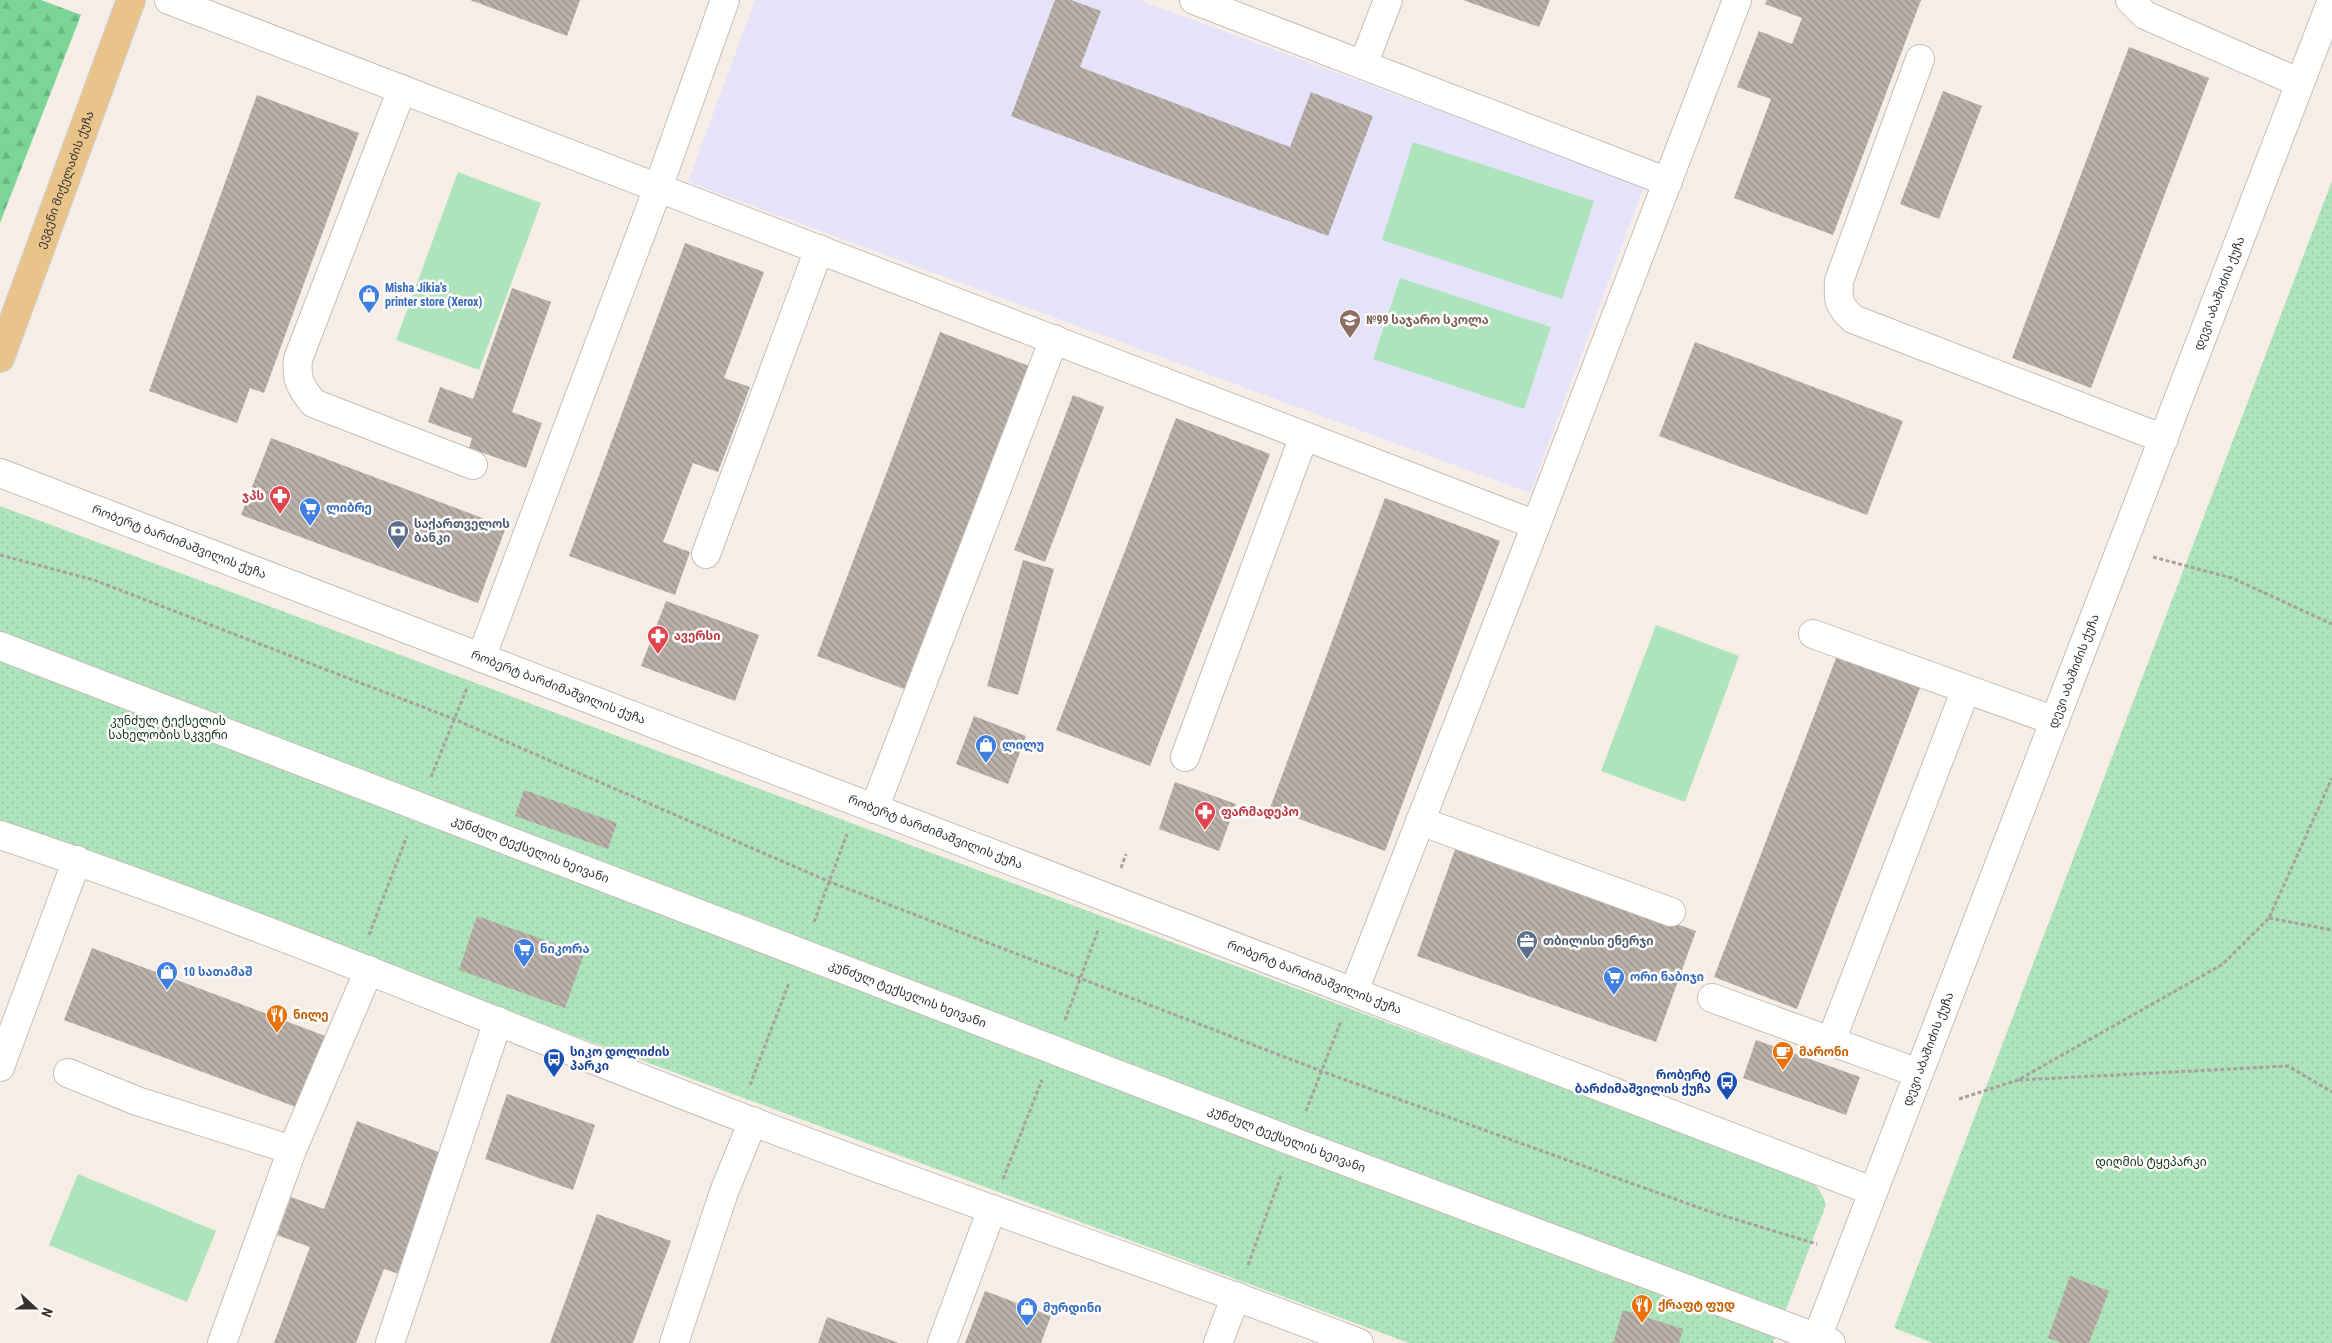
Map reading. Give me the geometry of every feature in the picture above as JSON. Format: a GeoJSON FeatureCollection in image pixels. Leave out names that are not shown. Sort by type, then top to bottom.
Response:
{"type":"FeatureCollection","features":[{"type":"Feature","properties":{"kind":"main road","name":"ევგენი მიქელაძის ქუჩა"},"geometry":{"type":"LineString","coordinates":[[0,358],[131,0]]}},
{"type":"Feature","properties":{"kind":"street"},"geometry":{"type":"LineString","coordinates":[[169,0],[1536,525]]}},
{"type":"Feature","properties":{"kind":"street"},"geometry":{"type":"LineString","coordinates":[[481,658],[658,188],[726,0]]}},
{"type":"Feature","properties":{"kind":"street"},"geometry":{"type":"LineString","coordinates":[[1194,0],[1668,182]]}},
{"type":"Feature","properties":{"kind":"street"},"geometry":{"type":"LineString","coordinates":[[1363,65],[1388,0]]}},
{"type":"Feature","properties":{"kind":"street"},"geometry":{"type":"LineString","coordinates":[[1354,991],[1536,525],[1737,0]]}},
{"type":"Feature","properties":{"kind":"street"},"geometry":{"type":"LineString","coordinates":[[2130,0],[2145,15],[2300,83]]}},
{"type":"Feature","properties":{"kind":"street","name":"დევი აბაშიძის ქუჩა"},"geometry":{"type":"LineString","coordinates":[[1821,1341],[1848,1255],[1872,1191],[2122,549],[2332,0]]}},
{"type":"Feature","properties":{"kind":"street"},"geometry":{"type":"LineString","coordinates":[[1920,59],[1839,281],[1838,295],[1841,308],[1853,319],[2164,439]]}},
{"type":"Feature","properties":{"kind":"street"},"geometry":{"type":"LineString","coordinates":[[402,89],[298,359],[296,375],[302,390],[313,403],[473,465]]}},
{"type":"Feature","properties":{"kind":"street"},"geometry":{"type":"LineString","coordinates":[[706,554],[819,249]]}},
{"type":"Feature","properties":{"kind":"street"},"geometry":{"type":"LineString","coordinates":[[874,809],[1054,340]]}},
{"type":"Feature","properties":{"kind":"street"},"geometry":{"type":"LineString","coordinates":[[1185,757],[1304,436]]}},
{"type":"Feature","properties":{"kind":"street","name":"რობერტ ბარძიმაშვილის ქუჩა"},"geometry":{"type":"LineString","coordinates":[[0,473],[1872,1191]]}},
{"type":"Feature","properties":{"kind":"street"},"geometry":{"type":"LineString","coordinates":[[1813,634],[2055,721]]}},
{"type":"Feature","properties":{"kind":"street","name":"კუნძულ ტექსელის ხეივანი"},"geometry":{"type":"LineString","coordinates":[[0,646],[1294,1142],[1821,1341]]}},
{"type":"Feature","properties":{"kind":"street"},"geometry":{"type":"LineString","coordinates":[[1831,1041],[1966,688]]}},
{"type":"Feature","properties":{"kind":"street"},"geometry":{"type":"LineString","coordinates":[[1420,821],[1671,912]]}},
{"type":"Feature","properties":{"kind":"street"},"geometry":{"type":"LineString","coordinates":[[0,835],[77,860],[369,970],[753,1121],[1236,1296],[1359,1343]]}},
{"type":"Feature","properties":{"kind":"street"},"geometry":{"type":"LineString","coordinates":[[0,1067],[77,860]]}},
{"type":"Feature","properties":{"kind":"street"},"geometry":{"type":"LineString","coordinates":[[222,1343],[292,1150],[369,970]]}},
{"type":"Feature","properties":{"kind":"street"},"geometry":{"type":"LineString","coordinates":[[1712,998],[1918,1073]]}},
{"type":"Feature","properties":{"kind":"street"},"geometry":{"type":"LineString","coordinates":[[390,1343],[498,1021]]}},
{"type":"Feature","properties":{"kind":"street"},"geometry":{"type":"LineString","coordinates":[[68,1073],[137,1101],[292,1150]]}},
{"type":"Feature","properties":{"kind":"street"},"geometry":{"type":"LineString","coordinates":[[674,1343],[724,1192],[753,1121]]}},
{"type":"Feature","properties":{"kind":"street"},"geometry":{"type":"LineString","coordinates":[[942,1343],[992,1209]]}},
{"type":"Feature","properties":{"kind":"street"},"geometry":{"type":"LineString","coordinates":[[1218,1343],[1236,1296]]}},
{"type":"Feature","properties":{"kind":"path"},"geometry":{"type":"LineString","coordinates":[[2122,549],[2232,578],[2332,624]]}},
{"type":"Feature","properties":{"kind":"path"},"geometry":{"type":"LineString","coordinates":[[0,555],[94,580],[454,719],[830,882],[1322,1071],[1708,1211],[1802,1238],[1848,1255]]}},
{"type":"Feature","properties":{"kind":"path"},"geometry":{"type":"LineString","coordinates":[[1959,1099],[2018,1080],[2223,964],[2270,918],[2332,778]]}},
{"type":"Feature","properties":{"kind":"path"},"geometry":{"type":"LineString","coordinates":[[2270,918],[2332,930]]}},
{"type":"Feature","properties":{"kind":"path"},"geometry":{"type":"LineString","coordinates":[[2018,1080],[2288,1066],[2332,1092]]}},
{"type":"Feature","properties":{"kind":"shaded area","name":"№99 საჯარო სკოლა"},"geometry":{"type":"Polygon","coordinates":[[[755,0],[1139,0],[1644,186],[1530,493],[688,182],[755,0]]]}},
{"type":"Feature","properties":{"kind":"green space"},"geometry":{"type":"Polygon","coordinates":[[[0,0],[41,0],[81,15],[0,223],[0,0]]]}},
{"type":"Feature","properties":{"kind":"green space"},"geometry":{"type":"Polygon","coordinates":[[[1413,142],[1594,201],[1562,299],[1382,240],[1413,142]]]}},
{"type":"Feature","properties":{"kind":"green space"},"geometry":{"type":"Polygon","coordinates":[[[458,172],[541,203],[479,370],[396,340],[458,172]]]}},
{"type":"Feature","properties":{"kind":"green space","name":"დიღმის ტყეპარკი"},"geometry":{"type":"Polygon","coordinates":[[[2332,181],[2332,1343],[1933,1343],[1894,1328],[2332,181]]]}},
{"type":"Feature","properties":{"kind":"green space"},"geometry":{"type":"Polygon","coordinates":[[[1400,278],[1551,327],[1524,409],[1373,359],[1400,278]]]}},
{"type":"Feature","properties":{"kind":"green space","name":"კუნძულ ტექსელის სახელობის სკვერი"},"geometry":{"type":"Polygon","coordinates":[[[0,506],[1805,1178],[1818,1189],[1826,1205],[1773,1343],[1409,1343],[0,824],[0,506]]]}},
{"type":"Feature","properties":{"kind":"green space"},"geometry":{"type":"Polygon","coordinates":[[[1656,625],[1739,656],[1685,802],[1601,771],[1656,625]]]}},
{"type":"Feature","properties":{"kind":"green space"},"geometry":{"type":"Polygon","coordinates":[[[78,1174],[216,1231],[187,1302],[49,1245],[78,1174]]]}},
{"type":"Feature","properties":{"kind":"building"},"geometry":{"type":"Polygon","coordinates":[[[470,0],[580,0],[567,36],[470,0]]]}},
{"type":"Feature","properties":{"kind":"building"},"geometry":{"type":"Polygon","coordinates":[[[1055,0],[1071,0],[1101,11],[1080,67],[1290,147],[1311,92],[1373,116],[1328,236],[1011,116],[1055,0]]]}},
{"type":"Feature","properties":{"kind":"building"},"geometry":{"type":"Polygon","coordinates":[[[1463,0],[1550,0],[1539,27],[1463,0]]]}},
{"type":"Feature","properties":{"kind":"building"},"geometry":{"type":"Polygon","coordinates":[[[1767,0],[1921,0],[1833,235],[1734,198],[1771,99],[1737,87],[1759,31],[1792,44],[1802,18],[1765,4],[1767,0]]]}},
{"type":"Feature","properties":{"kind":"building"},"geometry":{"type":"Polygon","coordinates":[[[2129,47],[2209,78],[2091,388],[2012,358],[2129,47]]]}},
{"type":"Feature","properties":{"kind":"building"},"geometry":{"type":"Polygon","coordinates":[[[1943,91],[1982,106],[1939,219],[1900,204],[1943,91]]]}},
{"type":"Feature","properties":{"kind":"building"},"geometry":{"type":"Polygon","coordinates":[[[257,95],[359,133],[264,393],[250,388],[237,423],[149,391],[257,95]]]}},
{"type":"Feature","properties":{"kind":"building"},"geometry":{"type":"Polygon","coordinates":[[[685,243],[764,272],[724,378],[750,387],[718,472],[693,463],[663,542],[690,552],[675,595],[569,556],[685,243]]]}},
{"type":"Feature","properties":{"kind":"building"},"geometry":{"type":"Polygon","coordinates":[[[512,288],[551,302],[512,412],[542,423],[526,468],[469,448],[472,438],[428,422],[440,387],[473,399],[512,288]]]}},
{"type":"Feature","properties":{"kind":"building"},"geometry":{"type":"Polygon","coordinates":[[[940,332],[1034,368],[912,692],[817,656],[940,332]]]}},
{"type":"Feature","properties":{"kind":"building"},"geometry":{"type":"Polygon","coordinates":[[[1695,342],[1903,421],[1867,515],[1659,436],[1695,342]]]}},
{"type":"Feature","properties":{"kind":"building"},"geometry":{"type":"Polygon","coordinates":[[[1073,395],[1104,407],[1045,562],[1014,550],[1073,395]]]}},
{"type":"Feature","properties":{"kind":"building"},"geometry":{"type":"Polygon","coordinates":[[[1176,418],[1270,454],[1150,766],[1056,730],[1176,418]]]}},
{"type":"Feature","properties":{"kind":"building"},"geometry":{"type":"Polygon","coordinates":[[[271,438],[506,527],[478,603],[241,515],[271,438]]]}},
{"type":"Feature","properties":{"kind":"building"},"geometry":{"type":"Polygon","coordinates":[[[1385,498],[1500,541],[1385,851],[1270,808],[1385,498]]]}},
{"type":"Feature","properties":{"kind":"building"},"geometry":{"type":"Polygon","coordinates":[[[1023,560],[1054,569],[1018,695],[987,686],[1023,560]]]}},
{"type":"Feature","properties":{"kind":"building"},"geometry":{"type":"Polygon","coordinates":[[[666,601],[759,635],[735,701],[641,666],[666,601]]]}},
{"type":"Feature","properties":{"kind":"building"},"geometry":{"type":"Polygon","coordinates":[[[1838,653],[1921,685],[1797,1009],[1714,977],[1838,653]]]}},
{"type":"Feature","properties":{"kind":"building"},"geometry":{"type":"Polygon","coordinates":[[[974,716],[1026,736],[1008,784],[956,764],[974,716]]]}},
{"type":"Feature","properties":{"kind":"building"},"geometry":{"type":"Polygon","coordinates":[[[1175,782],[1236,804],[1219,851],[1159,829],[1175,782]]]}},
{"type":"Feature","properties":{"kind":"building"},"geometry":{"type":"Polygon","coordinates":[[[524,790],[617,823],[608,849],[515,816],[524,790]]]}},
{"type":"Feature","properties":{"kind":"building"},"geometry":{"type":"Polygon","coordinates":[[[1457,844],[1696,931],[1656,1042],[1417,956],[1457,844]]]}},
{"type":"Feature","properties":{"kind":"building"},"geometry":{"type":"Polygon","coordinates":[[[477,916],[584,954],[565,1008],[459,970],[477,916]]]}},
{"type":"Feature","properties":{"kind":"building"},"geometry":{"type":"Polygon","coordinates":[[[92,948],[328,1037],[301,1109],[64,1020],[92,948]]]}},
{"type":"Feature","properties":{"kind":"building"},"geometry":{"type":"Polygon","coordinates":[[[1756,1040],[1860,1077],[1846,1115],[1743,1078],[1756,1040]]]}},
{"type":"Feature","properties":{"kind":"building"},"geometry":{"type":"Polygon","coordinates":[[[507,1094],[595,1125],[573,1190],[485,1159],[507,1094]]]}},
{"type":"Feature","properties":{"kind":"building"},"geometry":{"type":"Polygon","coordinates":[[[357,1121],[449,1156],[405,1276],[384,1269],[356,1343],[274,1343],[310,1247],[277,1235],[291,1197],[324,1209],[357,1121]]]}},
{"type":"Feature","properties":{"kind":"building"},"geometry":{"type":"Polygon","coordinates":[[[597,1214],[671,1241],[633,1343],[550,1343],[597,1214]]]}},
{"type":"Feature","properties":{"kind":"building"},"geometry":{"type":"Polygon","coordinates":[[[2070,1276],[2109,1291],[2089,1343],[2062,1343],[2048,1338],[2070,1276]]]}},
{"type":"Feature","properties":{"kind":"building"},"geometry":{"type":"Polygon","coordinates":[[[985,1291],[1051,1316],[1041,1343],[965,1343],[985,1291]]]}},
{"type":"Feature","properties":{"kind":"building","name":"ქრაფტ ფუდ"},"geometry":{"type":"Polygon","coordinates":[[[1623,1310],[1683,1329],[1679,1343],[1613,1343],[1623,1310]]]}},
{"type":"Feature","properties":{"kind":"building"},"geometry":{"type":"Polygon","coordinates":[[[827,1317],[899,1343],[818,1343],[827,1317]]]}},
{"type":"Feature","properties":{"kind":"place","name":"Misha Jikia's printer store (Xerox)"},"geometry":{"type":"Point","coordinates":[369,314]}},
{"type":"Feature","properties":{"kind":"place","name":"№99 საჯარო სკოლა"},"geometry":{"type":"Point","coordinates":[1350,339]}},
{"type":"Feature","properties":{"kind":"place","name":"ჯპს"},"geometry":{"type":"Point","coordinates":[280,515]}},
{"type":"Feature","properties":{"kind":"place","name":"ლიბრე"},"geometry":{"type":"Point","coordinates":[310,527]}},
{"type":"Feature","properties":{"kind":"place","name":"საქართველოს ბანკი"},"geometry":{"type":"Point","coordinates":[398,550]}},
{"type":"Feature","properties":{"kind":"place","name":"ავერსი"},"geometry":{"type":"Point","coordinates":[658,655]}},
{"type":"Feature","properties":{"kind":"place","name":"ლილუ"},"geometry":{"type":"Point","coordinates":[986,764]}},
{"type":"Feature","properties":{"kind":"place","name":"ფარმადეპო"},"geometry":{"type":"Point","coordinates":[1205,831]}},
{"type":"Feature","properties":{"kind":"place","name":"თბილისი ენერჯი"},"geometry":{"type":"Point","coordinates":[1527,960]}},
{"type":"Feature","properties":{"kind":"place","name":"ნიკორა"},"geometry":{"type":"Point","coordinates":[524,968]}},
{"type":"Feature","properties":{"kind":"place","name":"10 სათამაშ"},"geometry":{"type":"Point","coordinates":[167,991]}},
{"type":"Feature","properties":{"kind":"place","name":"ორი ნაბიჯი"},"geometry":{"type":"Point","coordinates":[1614,996]}},
{"type":"Feature","properties":{"kind":"place","name":"ნილე"},"geometry":{"type":"Point","coordinates":[277,1034]}},
{"type":"Feature","properties":{"kind":"place","name":"მარონი"},"geometry":{"type":"Point","coordinates":[1783,1071]}},
{"type":"Feature","properties":{"kind":"place","name":"სიკო დოლიძის პარკი"},"geometry":{"type":"Point","coordinates":[554,1078]}},
{"type":"Feature","properties":{"kind":"place","name":"რობერტ ბარძიმაშვილის ქუჩა"},"geometry":{"type":"Point","coordinates":[1727,1101]}},
{"type":"Feature","properties":{"kind":"place","name":"ქრაფტ ფუდ"},"geometry":{"type":"Point","coordinates":[1642,1324]}},
{"type":"Feature","properties":{"kind":"place","name":"მურდინი"},"geometry":{"type":"Point","coordinates":[1027,1327]}}]}
